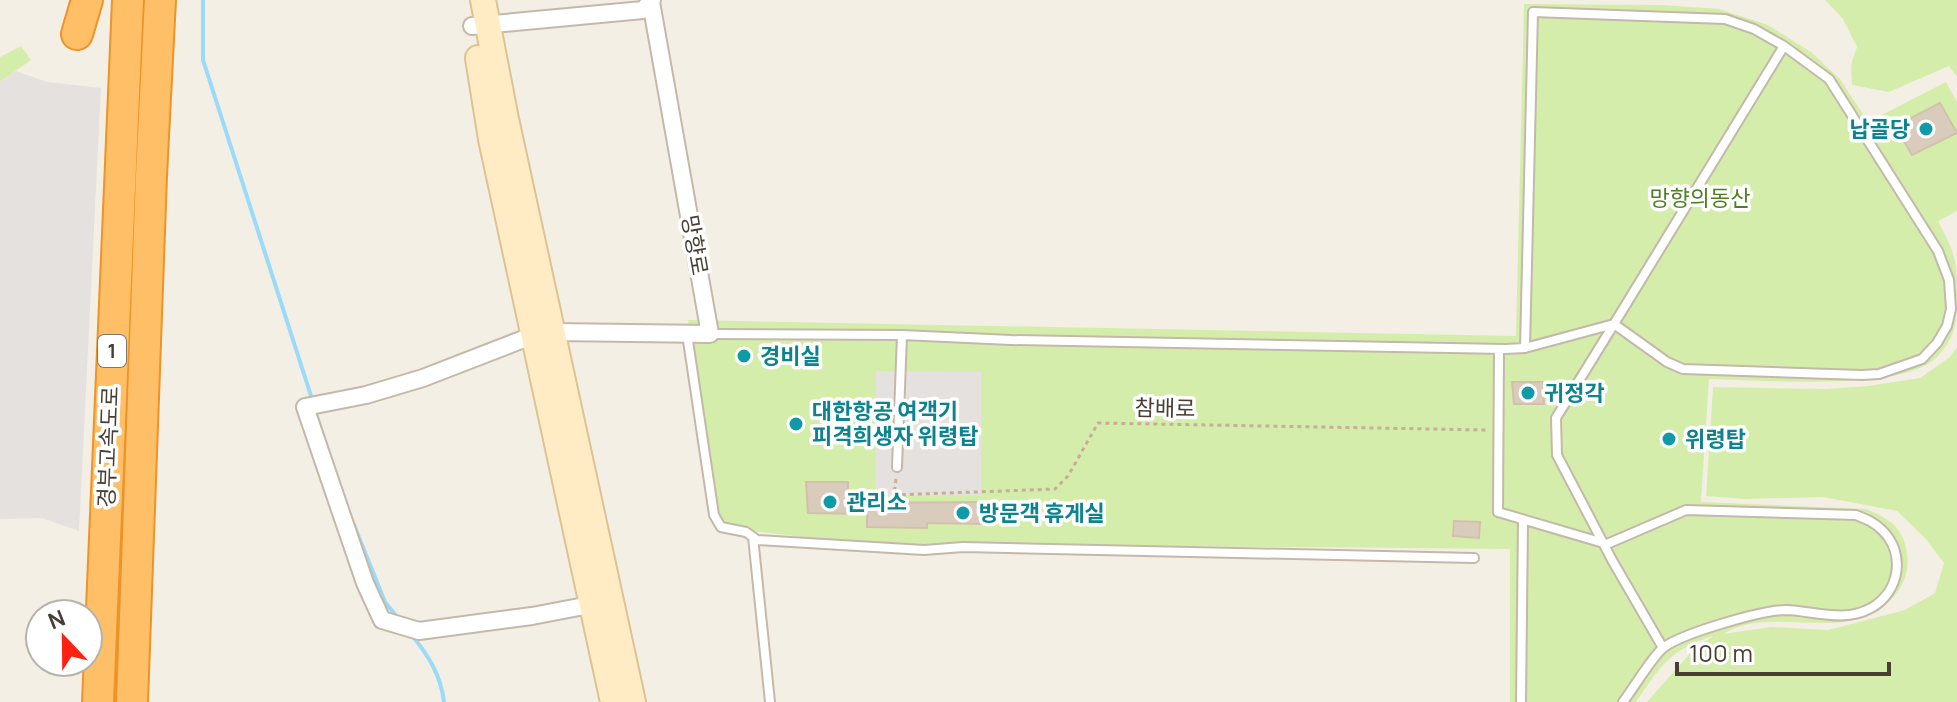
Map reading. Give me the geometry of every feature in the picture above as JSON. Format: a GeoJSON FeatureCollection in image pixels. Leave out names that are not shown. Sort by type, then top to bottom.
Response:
{"type":"FeatureCollection","features":[{"type":"Feature","properties":{"kind":"highway"},"geometry":{"type":"LineString","coordinates":[[77,34],[87,0]]}},
{"type":"Feature","properties":{"kind":"highway","name":"경부고속도로"},"geometry":{"type":"LineString","coordinates":[[98,702],[128,0]]}},
{"type":"Feature","properties":{"kind":"highway","name":"경부고속도로"},"geometry":{"type":"LineString","coordinates":[[132,702],[160,0]]}},
{"type":"Feature","properties":{"kind":"main road"},"geometry":{"type":"LineString","coordinates":[[468,0],[481,17],[506,119],[544,334],[602,603],[633,702]]}},
{"type":"Feature","properties":{"kind":"main road"},"geometry":{"type":"LineString","coordinates":[[602,603],[613,702]]}},
{"type":"Feature","properties":{"kind":"street"},"geometry":{"type":"LineString","coordinates":[[481,17],[643,10],[652,1]]}},
{"type":"Feature","properties":{"kind":"street","name":"망향로"},"geometry":{"type":"LineString","coordinates":[[652,1],[710,334]]}},
{"type":"Feature","properties":{"kind":"street"},"geometry":{"type":"LineString","coordinates":[[602,603],[419,631],[382,620],[365,583],[312,406],[366,395],[423,378],[544,334],[710,334]]}},
{"type":"Feature","properties":{"kind":"lane"},"geometry":{"type":"LineString","coordinates":[[1525,348],[1533,12],[1725,19],[1754,29],[1784,46],[1829,79],[1938,251],[1951,293],[1951,309],[1942,334],[1922,359],[1879,374],[1683,369],[1667,362],[1614,324]]}},
{"type":"Feature","properties":{"kind":"lane"},"geometry":{"type":"LineString","coordinates":[[1663,648],[1557,455],[1556,418],[1784,46]]}},
{"type":"Feature","properties":{"kind":"lane"},"geometry":{"type":"LineString","coordinates":[[710,334],[902,335],[1011,340],[1499,349],[1525,348],[1614,324]]}},
{"type":"Feature","properties":{"kind":"lane"},"geometry":{"type":"LineString","coordinates":[[687,334],[714,515],[721,527],[746,532],[757,540],[924,550],[963,547],[1474,558]]}},
{"type":"Feature","properties":{"kind":"lane"},"geometry":{"type":"LineString","coordinates":[[897,467],[902,335]]}},
{"type":"Feature","properties":{"kind":"lane"},"geometry":{"type":"LineString","coordinates":[[1499,349],[1498,512],[1607,544],[1686,510],[1830,512],[1856,515],[1872,522],[1885,532],[1896,553],[1898,571],[1889,593],[1872,607],[1854,614],[1821,615],[1786,610],[1756,614],[1697,633],[1663,648],[1623,702]]}},
{"type":"Feature","properties":{"kind":"lane"},"geometry":{"type":"LineString","coordinates":[[1521,702],[1523,520]]}},
{"type":"Feature","properties":{"kind":"lane"},"geometry":{"type":"LineString","coordinates":[[753,537],[770,702]]}},
{"type":"Feature","properties":{"kind":"path","name":"참배로"},"geometry":{"type":"LineString","coordinates":[[897,467],[894,495],[1055,489],[1068,476],[1098,423],[1499,430]]}},
{"type":"Feature","properties":{"kind":"green space"},"geometry":{"type":"Polygon","coordinates":[[[1825,0],[1957,0],[1957,77],[1949,66],[1889,92],[1852,85],[1851,65],[1857,47],[1843,19],[1825,0]]]}},
{"type":"Feature","properties":{"kind":"green space","name":"망향의동산"},"geometry":{"type":"Polygon","coordinates":[[[1524,4],[1662,5],[1719,9],[1768,25],[1811,52],[1840,79],[1868,122],[1946,82],[1957,102],[1957,211],[1938,221],[1955,260],[1957,277],[1956,317],[1947,344],[1937,357],[1920,368],[1863,380],[1794,382],[1709,379],[1701,502],[1866,509],[1895,526],[1903,537],[1907,551],[1907,571],[1903,583],[1878,611],[1836,623],[1765,622],[1743,625],[1723,634],[1771,627],[1828,630],[1905,610],[1935,593],[1944,563],[1925,538],[1897,511],[1823,497],[1746,499],[1706,496],[1713,387],[1826,389],[1920,378],[1950,357],[1957,347],[1957,702],[1647,702],[1693,650],[1713,636],[1686,647],[1667,661],[1636,702],[1510,702],[1510,549],[949,544],[899,548],[743,530],[719,521],[688,320],[1516,336],[1524,4]]]}},
{"type":"Feature","properties":{"kind":"green space"},"geometry":{"type":"Polygon","coordinates":[[[21,46],[31,60],[0,82],[0,57],[21,46]]]}},
{"type":"Feature","properties":{"kind":"shaded area"},"geometry":{"type":"Polygon","coordinates":[[[16,71],[47,82],[101,88],[79,531],[42,518],[0,519],[0,82],[16,71]]]}},
{"type":"Feature","properties":{"kind":"shaded area"},"geometry":{"type":"Polygon","coordinates":[[[876,371],[981,372],[981,495],[875,496],[876,371]]]}},
{"type":"Feature","properties":{"kind":"building","name":"납골당"},"geometry":{"type":"Polygon","coordinates":[[[1940,103],[1957,133],[1912,155],[1895,126],[1940,103]]]}},
{"type":"Feature","properties":{"kind":"building","name":"귀정각"},"geometry":{"type":"Polygon","coordinates":[[[1512,382],[1543,382],[1544,404],[1514,404],[1512,382]]]}},
{"type":"Feature","properties":{"kind":"building"},"geometry":{"type":"Polygon","coordinates":[[[806,482],[848,482],[848,490],[853,491],[853,503],[981,502],[982,524],[927,523],[927,528],[867,527],[867,514],[808,513],[806,482]]]}},
{"type":"Feature","properties":{"kind":"building"},"geometry":{"type":"Polygon","coordinates":[[[1454,521],[1480,522],[1479,538],[1453,536],[1454,521]]]}},
{"type":"Feature","properties":{"kind":"waterway"},"geometry":{"type":"LineString","coordinates":[[203,0],[203,60],[312,399]]}},
{"type":"Feature","properties":{"kind":"waterway"},"geometry":{"type":"LineString","coordinates":[[314,408],[335,472]]}},
{"type":"Feature","properties":{"kind":"waterway"},"geometry":{"type":"LineString","coordinates":[[354,525],[385,602],[398,618]]}},
{"type":"Feature","properties":{"kind":"waterway"},"geometry":{"type":"LineString","coordinates":[[411,634],[433,666],[444,702]]}},
{"type":"Feature","properties":{"kind":"place","name":"납골당"},"geometry":{"type":"Point","coordinates":[1926,129]}},
{"type":"Feature","properties":{"kind":"place","name":"경비실"},"geometry":{"type":"Point","coordinates":[744,356]}},
{"type":"Feature","properties":{"kind":"place","name":"귀정각"},"geometry":{"type":"Point","coordinates":[1528,393]}},
{"type":"Feature","properties":{"kind":"place","name":"대한항공 여객기 피격희생자 위령탑"},"geometry":{"type":"Point","coordinates":[796,424]}},
{"type":"Feature","properties":{"kind":"place","name":"위령탑"},"geometry":{"type":"Point","coordinates":[1669,439]}},
{"type":"Feature","properties":{"kind":"place","name":"관리소"},"geometry":{"type":"Point","coordinates":[830,502]}},
{"type":"Feature","properties":{"kind":"place","name":"방문객 휴게실"},"geometry":{"type":"Point","coordinates":[963,513]}}]}
